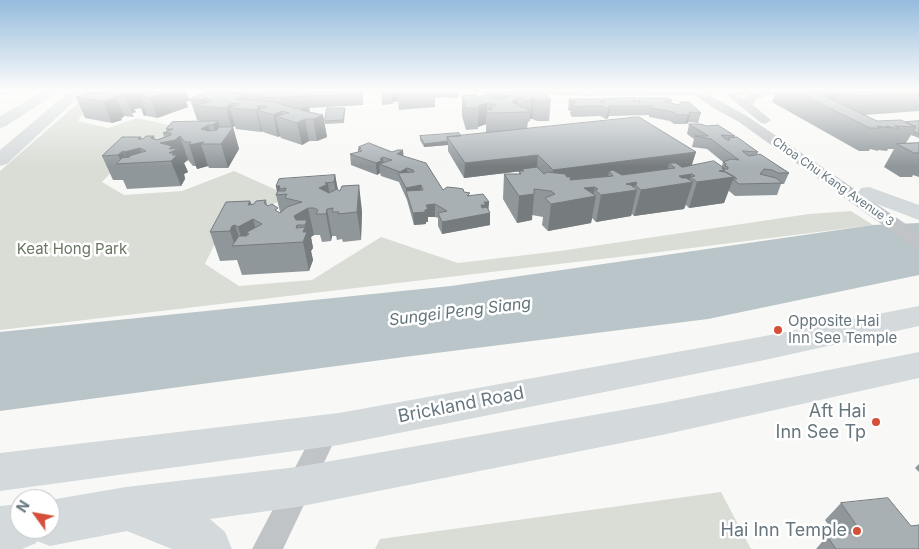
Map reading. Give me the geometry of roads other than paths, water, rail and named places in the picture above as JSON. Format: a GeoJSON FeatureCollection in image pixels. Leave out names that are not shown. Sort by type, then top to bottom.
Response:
{"type":"FeatureCollection","features":[{"type":"Feature","properties":{"kind":"main road"},"geometry":{"type":"LineString","coordinates":[[0,124],[12,117]]}},
{"type":"Feature","properties":{"kind":"main road"},"geometry":{"type":"LineString","coordinates":[[0,160],[49,117]]}},
{"type":"Feature","properties":{"kind":"main road"},"geometry":{"type":"LineString","coordinates":[[869,193],[915,219]]}},
{"type":"Feature","properties":{"kind":"main road","name":"Brickland Road"},"geometry":{"type":"LineString","coordinates":[[0,472],[327,430],[760,349],[919,316]]}},
{"type":"Feature","properties":{"kind":"main road"},"geometry":{"type":"LineString","coordinates":[[60,521],[126,509],[297,487],[662,419],[919,365]]}},
{"type":"Feature","properties":{"kind":"main road"},"geometry":{"type":"LineString","coordinates":[[126,509],[187,531],[203,542],[208,549]]}},
{"type":"Feature","properties":{"kind":"street","name":"Choa Chu Kang Avenue 3"},"geometry":{"type":"LineString","coordinates":[[738,117],[919,242]]}},
{"type":"Feature","properties":{"kind":"street","name":"Choa Chu Kang Avenue 3"},"geometry":{"type":"LineString","coordinates":[[761,117],[787,138],[869,193]]}},
{"type":"Feature","properties":{"kind":"street"},"geometry":{"type":"LineString","coordinates":[[267,549],[327,430]]}},
{"type":"Feature","properties":{"kind":"water","name":"Sungei Peng Siang"},"geometry":{"type":"Polygon","coordinates":[[[919,223],[919,275],[708,319],[0,411],[0,332],[451,286],[873,225],[919,223]]]}},
{"type":"Feature","properties":{"kind":"place","name":"Opposite Hai Inn See Temple"},"geometry":{"type":"Point","coordinates":[778,330]}},
{"type":"Feature","properties":{"kind":"place","name":"Aft Hai Inn See Tp"},"geometry":{"type":"Point","coordinates":[876,422]}},
{"type":"Feature","properties":{"kind":"place","name":"Hai Inn Temple"},"geometry":{"type":"Point","coordinates":[857,531]}},
{"type":"Feature","properties":{"kind":"park label","name":"Keat Hong Park"},"geometry":{"type":"Point","coordinates":[72,249]}}]}
